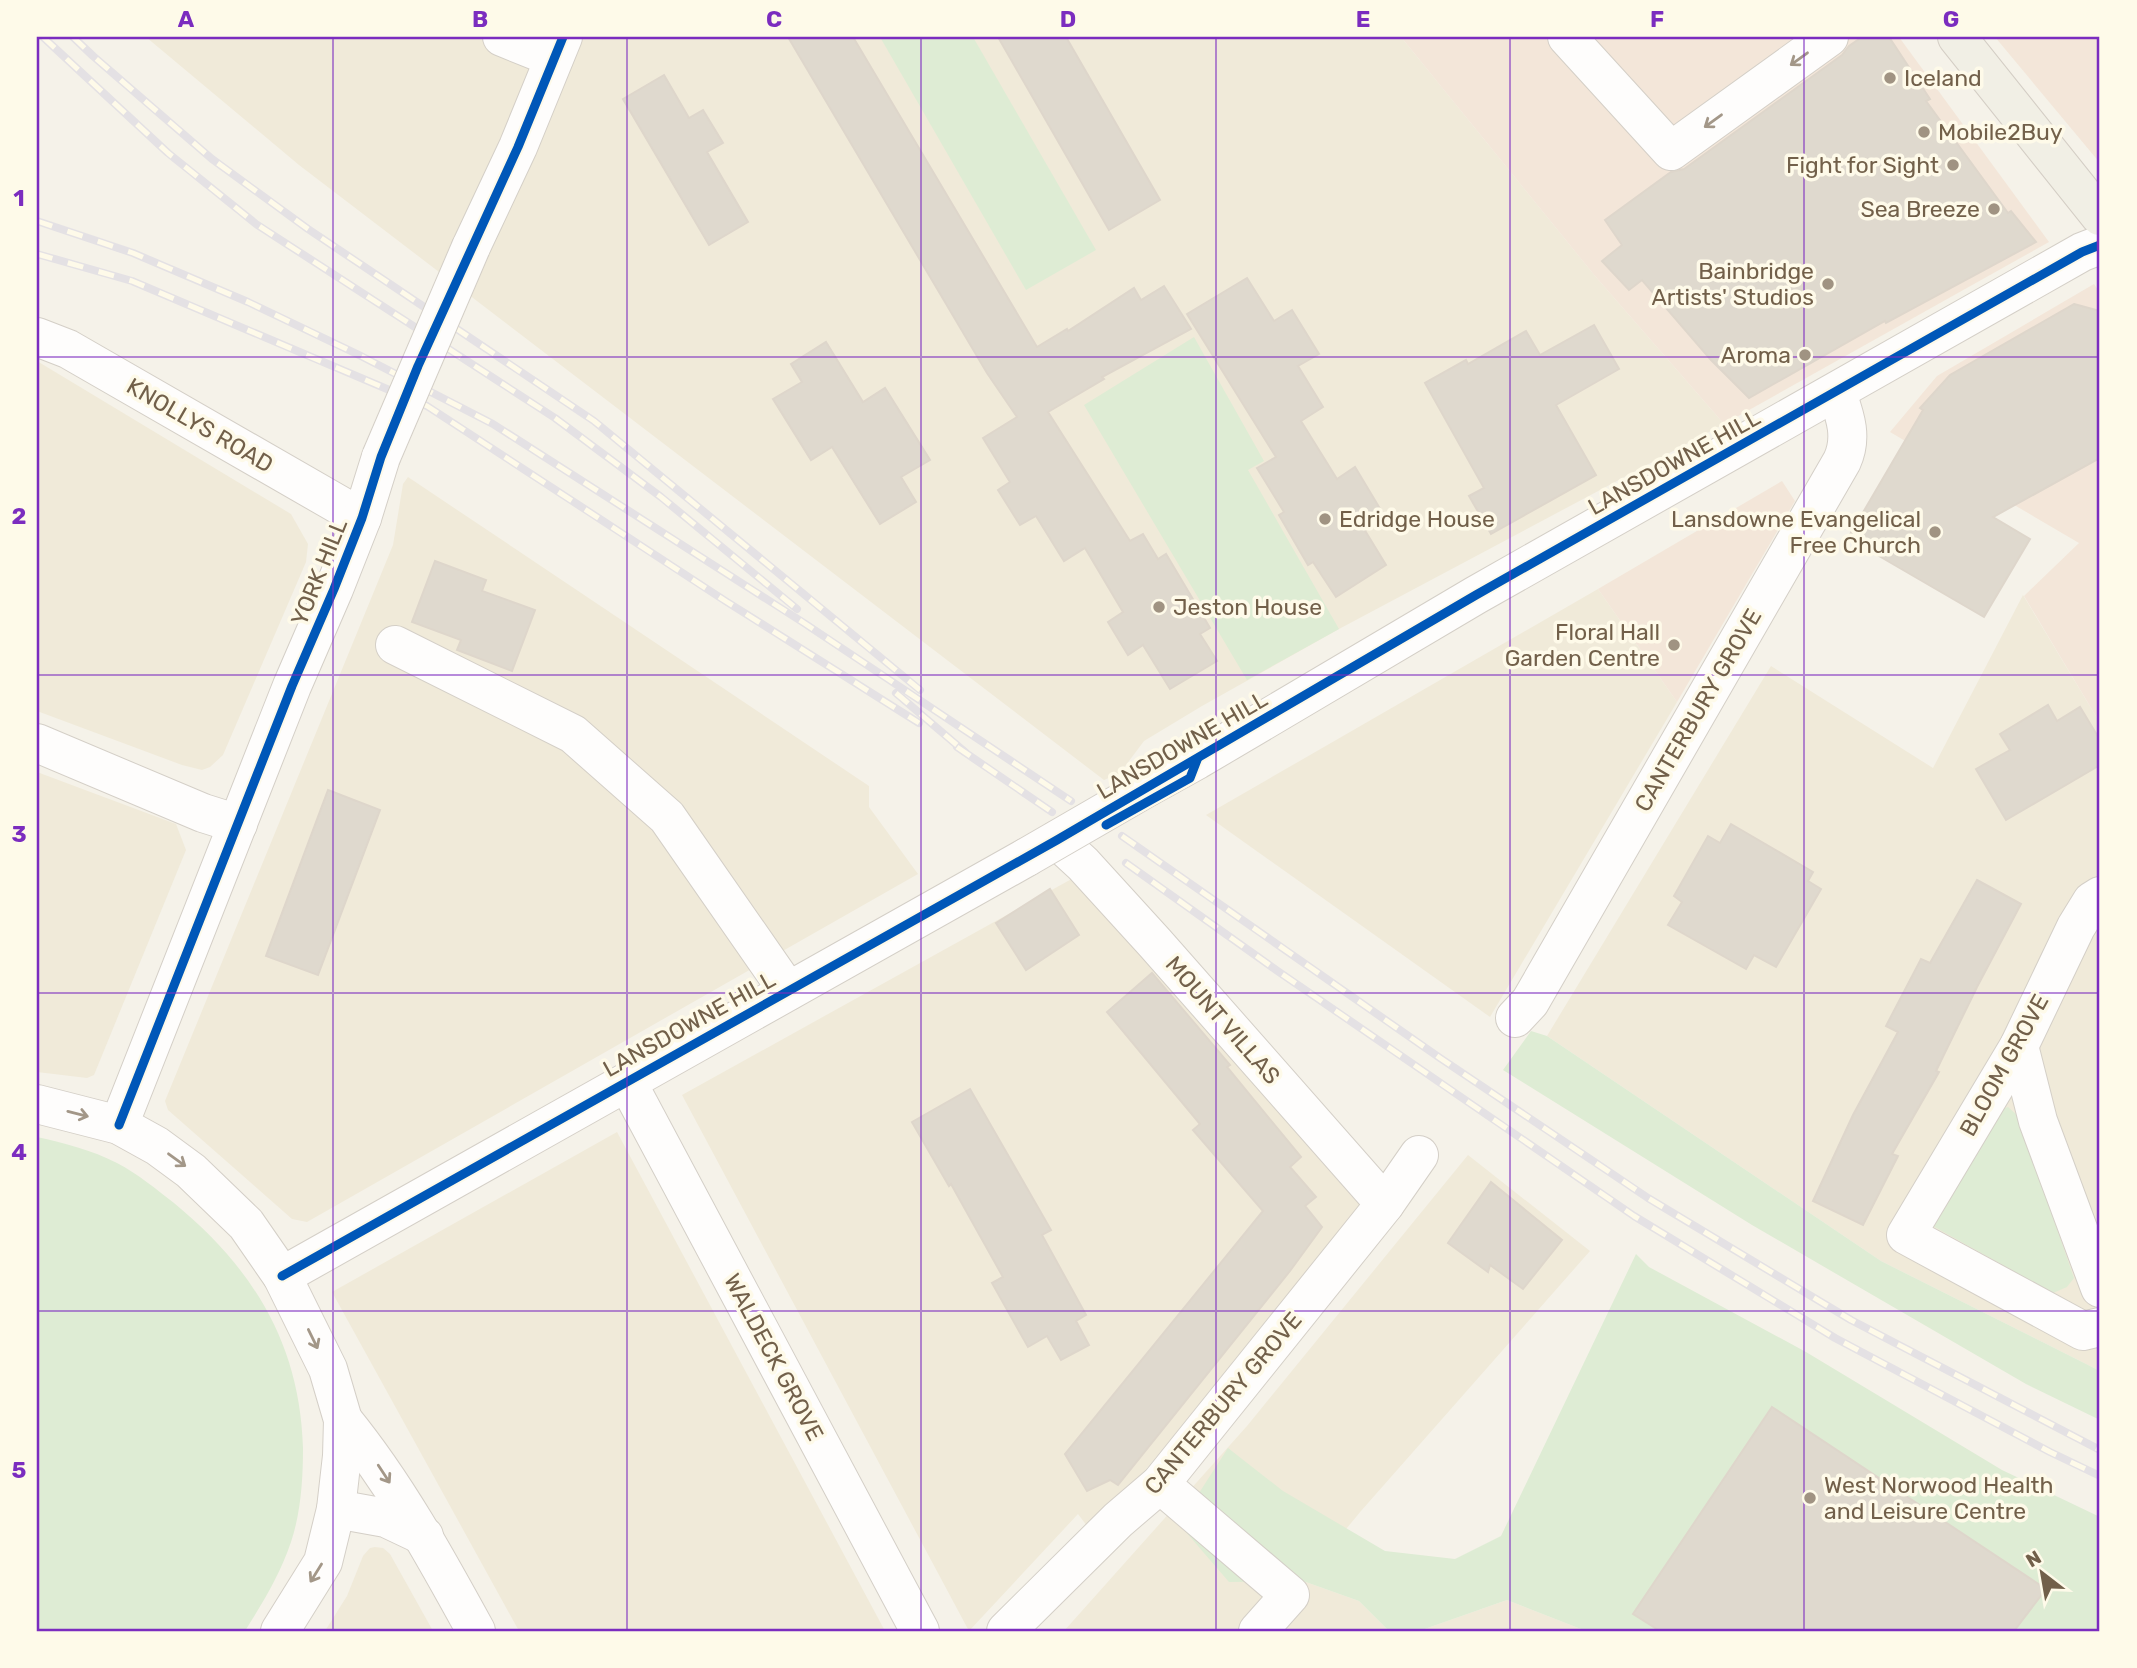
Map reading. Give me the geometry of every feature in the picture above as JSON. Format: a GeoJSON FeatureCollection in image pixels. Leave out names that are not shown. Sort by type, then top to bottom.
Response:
{"type":"FeatureCollection","features":[{"type":"Feature","properties":{"kind":"main road"},"geometry":{"type":"LineString","coordinates":[[1957,37],[2100,215]]}},
{"type":"Feature","properties":{"kind":"street"},"geometry":{"type":"LineString","coordinates":[[502,37],[559,47]]}},
{"type":"Feature","properties":{"kind":"street"},"geometry":{"type":"LineString","coordinates":[[1567,37],[1671,151],[1829,37]]}},
{"type":"Feature","properties":{"kind":"street","name":"YORK HILL"},"geometry":{"type":"LineString","coordinates":[[119,1125],[362,518],[381,457],[471,247],[518,147],[559,47]]}},
{"type":"Feature","properties":{"kind":"street","name":"LANSDOWNE HILL"},"geometry":{"type":"LineString","coordinates":[[282,1276],[788,991],[1056,854],[1148,787],[1476,595],[2082,252],[2100,245]]}},
{"type":"Feature","properties":{"kind":"street","name":"KNOLLYS ROAD"},"geometry":{"type":"LineString","coordinates":[[37,337],[68,349],[362,518]]}},
{"type":"Feature","properties":{"kind":"street","name":"CANTERBURY GROVE"},"geometry":{"type":"LineString","coordinates":[[1516,1018],[1537,990],[1842,461],[1846,451],[1848,424],[1837,393]]}},
{"type":"Feature","properties":{"kind":"street"},"geometry":{"type":"LineString","coordinates":[[395,645],[573,734],[667,817],[788,991]]}},
{"type":"Feature","properties":{"kind":"street"},"geometry":{"type":"LineString","coordinates":[[37,743],[203,813],[238,824]]}},
{"type":"Feature","properties":{"kind":"street","name":"MOUNT VILLAS"},"geometry":{"type":"LineString","coordinates":[[1056,854],[1385,1205]]}},
{"type":"Feature","properties":{"kind":"street","name":"BLOOM GROVE"},"geometry":{"type":"LineString","coordinates":[[2100,896],[2092,901],[2076,927],[2019,1046],[1906,1235],[2082,1331],[2100,1327]]}},
{"type":"Feature","properties":{"kind":"street"},"geometry":{"type":"LineString","coordinates":[[2019,1046],[2038,1121],[2100,1289]]}},
{"type":"Feature","properties":{"kind":"street","name":"WALDECK GROVE"},"geometry":{"type":"LineString","coordinates":[[627,1082],[920,1631]]}},
{"type":"Feature","properties":{"kind":"street"},"geometry":{"type":"LineString","coordinates":[[37,1104],[119,1125],[157,1146],[191,1171],[246,1224],[282,1276],[328,1369],[343,1420],[336,1509],[323,1562],[280,1631]]}},
{"type":"Feature","properties":{"kind":"street","name":"CANTERBURY GROVE"},"geometry":{"type":"LineString","coordinates":[[1006,1631],[1118,1520],[1160,1484],[1385,1205],[1419,1155]]}},
{"type":"Feature","properties":{"kind":"street"},"geometry":{"type":"LineString","coordinates":[[343,1420],[372,1455],[424,1536],[476,1631]]}},
{"type":"Feature","properties":{"kind":"street"},"geometry":{"type":"LineString","coordinates":[[1160,1484],[1290,1595],[1258,1631]]}},
{"type":"Feature","properties":{"kind":"street"},"geometry":{"type":"LineString","coordinates":[[336,1509],[386,1518],[424,1536]]}},
{"type":"Feature","properties":{"kind":"shaded area"},"geometry":{"type":"Polygon","coordinates":[[[146,37],[1401,37],[1595,276],[1724,424],[1339,629],[1202,706],[1144,741],[1120,773],[1104,780],[299,165],[146,37]]]}},
{"type":"Feature","properties":{"kind":"shaded area"},"geometry":{"type":"Polygon","coordinates":[[[1401,37],[1899,37],[2049,242],[1724,424],[1595,276],[1401,37]]]}},
{"type":"Feature","properties":{"kind":"shaded area"},"geometry":{"type":"Polygon","coordinates":[[[1995,37],[2100,37],[2100,163],[1995,37]]]}},
{"type":"Feature","properties":{"kind":"shaded area"},"geometry":{"type":"Polygon","coordinates":[[[2094,284],[2100,293],[2100,723],[2024,596],[2079,543],[1890,432],[1937,376],[2094,284]]]}},
{"type":"Feature","properties":{"kind":"shaded area"},"geometry":{"type":"Polygon","coordinates":[[[37,361],[291,514],[308,544],[306,562],[223,755],[210,767],[202,770],[182,765],[37,711],[37,361]]]}},
{"type":"Feature","properties":{"kind":"shaded area"},"geometry":{"type":"Polygon","coordinates":[[[408,477],[869,786],[869,807],[918,874],[307,1222],[292,1219],[168,1110],[165,1101],[393,545],[403,484],[408,477]]]}},
{"type":"Feature","properties":{"kind":"shaded area","name":"Floral Hall Garden Centre"},"geometry":{"type":"Polygon","coordinates":[[[1782,481],[1795,501],[1677,702],[1598,589],[1782,481]]]}},
{"type":"Feature","properties":{"kind":"shaded area"},"geometry":{"type":"Polygon","coordinates":[[[1598,589],[1677,702],[1490,1017],[1206,815],[1598,589]]]}},
{"type":"Feature","properties":{"kind":"shaded area"},"geometry":{"type":"Polygon","coordinates":[[[2023,595],[2100,723],[2100,1371],[1881,1261],[1547,1036],[1771,666],[1933,768],[2023,595]]]}},
{"type":"Feature","properties":{"kind":"shaded area"},"geometry":{"type":"Polygon","coordinates":[[[37,772],[176,824],[186,850],[94,1075],[87,1078],[37,1072],[37,772]]]}},
{"type":"Feature","properties":{"kind":"shaded area"},"geometry":{"type":"Polygon","coordinates":[[[1077,876],[1366,1201],[1093,1534],[1078,1514],[969,1631],[682,1095],[1077,876]]]}},
{"type":"Feature","properties":{"kind":"shaded area"},"geometry":{"type":"Polygon","coordinates":[[[617,1132],[885,1631],[519,1631],[332,1292],[617,1132]]]}},
{"type":"Feature","properties":{"kind":"shaded area"},"geometry":{"type":"Polygon","coordinates":[[[1468,1155],[1590,1251],[1361,1511],[1303,1581],[1359,1601],[1389,1631],[1064,1631],[1247,1426],[1468,1155]]]}},
{"type":"Feature","properties":{"kind":"shaded area"},"geometry":{"type":"Polygon","coordinates":[[[370,1548],[383,1548],[390,1554],[433,1631],[325,1631],[347,1596],[363,1556],[370,1548]]]}},
{"type":"Feature","properties":{"kind":"shaded area"},"geometry":{"type":"Polygon","coordinates":[[[1507,1600],[1586,1631],[1419,1631],[1507,1600]]]}},
{"type":"Feature","properties":{"kind":"green space"},"geometry":{"type":"Polygon","coordinates":[[[880,37],[973,37],[1096,250],[1026,290],[880,37]]]}},
{"type":"Feature","properties":{"kind":"green space"},"geometry":{"type":"Polygon","coordinates":[[[1194,337],[1264,461],[1248,470],[1339,629],[1247,680],[1084,405],[1194,337]]]}},
{"type":"Feature","properties":{"kind":"green space"},"geometry":{"type":"Polygon","coordinates":[[[1531,1031],[1547,1036],[1881,1261],[2100,1371],[2100,1420],[2026,1384],[1752,1225],[1503,1070],[1531,1031]]]}},
{"type":"Feature","properties":{"kind":"green space"},"geometry":{"type":"Polygon","coordinates":[[[2008,1107],[2018,1116],[2074,1278],[2067,1287],[2053,1293],[1931,1225],[1989,1114],[2008,1107]]]}},
{"type":"Feature","properties":{"kind":"green space"},"geometry":{"type":"Polygon","coordinates":[[[37,1137],[78,1147],[107,1158],[140,1177],[174,1203],[227,1254],[249,1282],[282,1342],[293,1375],[300,1410],[303,1448],[301,1495],[287,1554],[271,1588],[245,1631],[37,1631],[37,1137]]]}},
{"type":"Feature","properties":{"kind":"green space"},"geometry":{"type":"Polygon","coordinates":[[[1636,1254],[1649,1267],[1806,1352],[2002,1470],[2100,1517],[2100,1631],[1586,1631],[1507,1600],[1419,1631],[1389,1631],[1359,1601],[1303,1581],[1229,1582],[1179,1524],[1228,1448],[1283,1491],[1385,1551],[1455,1559],[1501,1536],[1636,1254]]]}},
{"type":"Feature","properties":{"kind":"building"},"geometry":{"type":"Polygon","coordinates":[[[788,37],[853,37],[1037,347],[1067,329],[1068,331],[1134,288],[1141,300],[1164,286],[1191,329],[1102,377],[1104,379],[1048,412],[1130,541],[1143,534],[1158,559],[1166,554],[1210,628],[1200,634],[1217,661],[1170,689],[1143,645],[1128,655],[1108,622],[1123,612],[1085,548],[1064,561],[1036,516],[1020,525],[998,490],[1010,482],[983,438],[1017,417],[987,373],[788,37]]]}},
{"type":"Feature","properties":{"kind":"building"},"geometry":{"type":"Polygon","coordinates":[[[998,37],[1066,37],[1160,200],[1109,230],[998,37]]]}},
{"type":"Feature","properties":{"kind":"building"},"geometry":{"type":"Polygon","coordinates":[[[1862,37],[1889,37],[1930,99],[1926,101],[2008,213],[2011,211],[2036,242],[1886,323],[1885,321],[1749,398],[1711,360],[1642,280],[1629,290],[1602,261],[1622,245],[1605,220],[1671,172],[1684,169],[1842,55],[1862,37]]]}},
{"type":"Feature","properties":{"kind":"building"},"geometry":{"type":"Polygon","coordinates":[[[664,75],[689,118],[703,110],[723,143],[707,152],[748,222],[709,245],[623,99],[664,75]]]}},
{"type":"Feature","properties":{"kind":"building"},"geometry":{"type":"Polygon","coordinates":[[[1247,278],[1274,321],[1292,310],[1319,354],[1298,366],[1323,407],[1301,421],[1337,479],[1355,467],[1382,512],[1361,524],[1386,565],[1336,597],[1313,562],[1308,565],[1279,515],[1284,512],[1257,468],[1276,457],[1187,314],[1247,278]]]}},
{"type":"Feature","properties":{"kind":"building"},"geometry":{"type":"Polygon","coordinates":[[[2074,304],[2100,311],[2100,458],[1993,517],[2030,539],[1984,617],[1848,538],[1923,410],[1920,408],[1950,375],[2074,304]]]}},
{"type":"Feature","properties":{"kind":"building"},"geometry":{"type":"Polygon","coordinates":[[[1594,325],[1619,369],[1556,405],[1596,475],[1491,534],[1469,496],[1484,488],[1425,383],[1466,360],[1468,364],[1526,331],[1540,355],[1594,325]]]}},
{"type":"Feature","properties":{"kind":"building"},"geometry":{"type":"Polygon","coordinates":[[[826,342],[863,402],[885,388],[930,460],[901,477],[916,502],[880,524],[832,447],[811,460],[773,399],[802,382],[791,364],[826,342]]]}},
{"type":"Feature","properties":{"kind":"building"},"geometry":{"type":"Polygon","coordinates":[[[435,561],[486,580],[482,591],[535,610],[512,671],[457,650],[461,640],[412,622],[435,561]]]}},
{"type":"Feature","properties":{"kind":"building"},"geometry":{"type":"Polygon","coordinates":[[[2048,705],[2057,721],[2080,707],[2100,740],[2100,765],[2006,820],[1976,769],[2010,750],[2000,734],[2048,705]]]}},
{"type":"Feature","properties":{"kind":"building"},"geometry":{"type":"Polygon","coordinates":[[[328,790],[380,810],[318,975],[266,956],[328,790]]]}},
{"type":"Feature","properties":{"kind":"building"},"geometry":{"type":"Polygon","coordinates":[[[1731,824],[1813,872],[1808,881],[1821,889],[1776,967],[1754,955],[1746,969],[1668,925],[1682,902],[1674,896],[1708,836],[1720,843],[1731,824]]]}},
{"type":"Feature","properties":{"kind":"building"},"geometry":{"type":"Polygon","coordinates":[[[1977,880],[2021,904],[1936,1071],[1939,1072],[1892,1154],[1898,1156],[1863,1225],[1813,1201],[1853,1115],[1898,1032],[1886,1026],[1921,959],[1930,963],[1977,880]]]}},
{"type":"Feature","properties":{"kind":"building"},"geometry":{"type":"Polygon","coordinates":[[[1050,889],[1079,935],[1026,970],[996,923],[1050,889]]]}},
{"type":"Feature","properties":{"kind":"building"},"geometry":{"type":"Polygon","coordinates":[[[1152,973],[1230,1065],[1227,1067],[1301,1157],[1290,1167],[1316,1197],[1305,1206],[1322,1227],[1290,1271],[1118,1485],[1110,1480],[1087,1491],[1065,1454],[1263,1211],[1193,1130],[1200,1124],[1107,1012],[1152,973]]]}},
{"type":"Feature","properties":{"kind":"building"},"geometry":{"type":"Polygon","coordinates":[[[970,1089],[1051,1230],[1042,1235],[1086,1315],[1076,1321],[1089,1345],[1061,1360],[1047,1336],[1028,1347],[992,1283],[1003,1277],[951,1184],[949,1186],[912,1122],[970,1089]]]}},
{"type":"Feature","properties":{"kind":"building"},"geometry":{"type":"Polygon","coordinates":[[[1491,1182],[1562,1240],[1523,1289],[1490,1265],[1488,1272],[1448,1243],[1491,1182]]]}},
{"type":"Feature","properties":{"kind":"building","name":"West Norwood Health and Leisure Centre"},"geometry":{"type":"Polygon","coordinates":[[[1772,1407],[2046,1589],[2014,1631],[1660,1631],[1633,1614],[1772,1407]]]}},
{"type":"Feature","properties":{"kind":"railway"},"geometry":{"type":"LineString","coordinates":[[43,37],[168,153],[256,224],[555,418],[661,497],[797,609]]}},
{"type":"Feature","properties":{"kind":"railway"},"geometry":{"type":"LineString","coordinates":[[73,37],[212,159],[308,229],[594,421],[920,690]]}},
{"type":"Feature","properties":{"kind":"railway"},"geometry":{"type":"LineString","coordinates":[[37,221],[133,253],[248,302],[493,424],[804,623],[1071,801]]}},
{"type":"Feature","properties":{"kind":"railway"},"geometry":{"type":"LineString","coordinates":[[37,254],[132,281],[427,406],[727,602],[919,723]]}},
{"type":"Feature","properties":{"kind":"railway"},"geometry":{"type":"LineString","coordinates":[[896,693],[965,752]]}},
{"type":"Feature","properties":{"kind":"railway"},"geometry":{"type":"LineString","coordinates":[[957,747],[1052,812]]}},
{"type":"Feature","properties":{"kind":"railway"},"geometry":{"type":"LineString","coordinates":[[1122,836],[1440,1058],[1648,1198],[1851,1320],[2100,1450]]}},
{"type":"Feature","properties":{"kind":"railway"},"geometry":{"type":"LineString","coordinates":[[1126,863],[1279,972],[1634,1216],[1835,1338],[2100,1476]]}},
{"type":"Feature","properties":{"kind":"cycle path"},"geometry":{"type":"LineString","coordinates":[[119,1125],[292,686],[362,518],[381,457],[418,366],[518,147],[563,37]]}},
{"type":"Feature","properties":{"kind":"cycle path"},"geometry":{"type":"LineString","coordinates":[[282,1276],[1057,840],[1476,595],[2082,252],[2100,245]]}},
{"type":"Feature","properties":{"kind":"cycle path"},"geometry":{"type":"LineString","coordinates":[[1106,825],[1190,778],[1197,760]]}},
{"type":"Feature","properties":{"kind":"place","name":"Iceland"},"geometry":{"type":"Point","coordinates":[1890,78]}},
{"type":"Feature","properties":{"kind":"place","name":"Mobile2Buy"},"geometry":{"type":"Point","coordinates":[1924,132]}},
{"type":"Feature","properties":{"kind":"place","name":"Fight for Sight"},"geometry":{"type":"Point","coordinates":[1953,165]}},
{"type":"Feature","properties":{"kind":"place","name":"Sea Breeze"},"geometry":{"type":"Point","coordinates":[1994,209]}},
{"type":"Feature","properties":{"kind":"place","name":"Bainbridge Artists' Studios"},"geometry":{"type":"Point","coordinates":[1828,284]}},
{"type":"Feature","properties":{"kind":"place","name":"Aroma"},"geometry":{"type":"Point","coordinates":[1805,355]}},
{"type":"Feature","properties":{"kind":"place","name":"Edridge House"},"geometry":{"type":"Point","coordinates":[1325,519]}},
{"type":"Feature","properties":{"kind":"place","name":"Lansdowne Evangelical Free Church"},"geometry":{"type":"Point","coordinates":[1935,532]}},
{"type":"Feature","properties":{"kind":"place","name":"Jeston House"},"geometry":{"type":"Point","coordinates":[1159,607]}},
{"type":"Feature","properties":{"kind":"place","name":"Floral Hall Garden Centre"},"geometry":{"type":"Point","coordinates":[1674,645]}},
{"type":"Feature","properties":{"kind":"place","name":"West Norwood Health and Leisure Centre"},"geometry":{"type":"Point","coordinates":[1810,1498]}}]}
